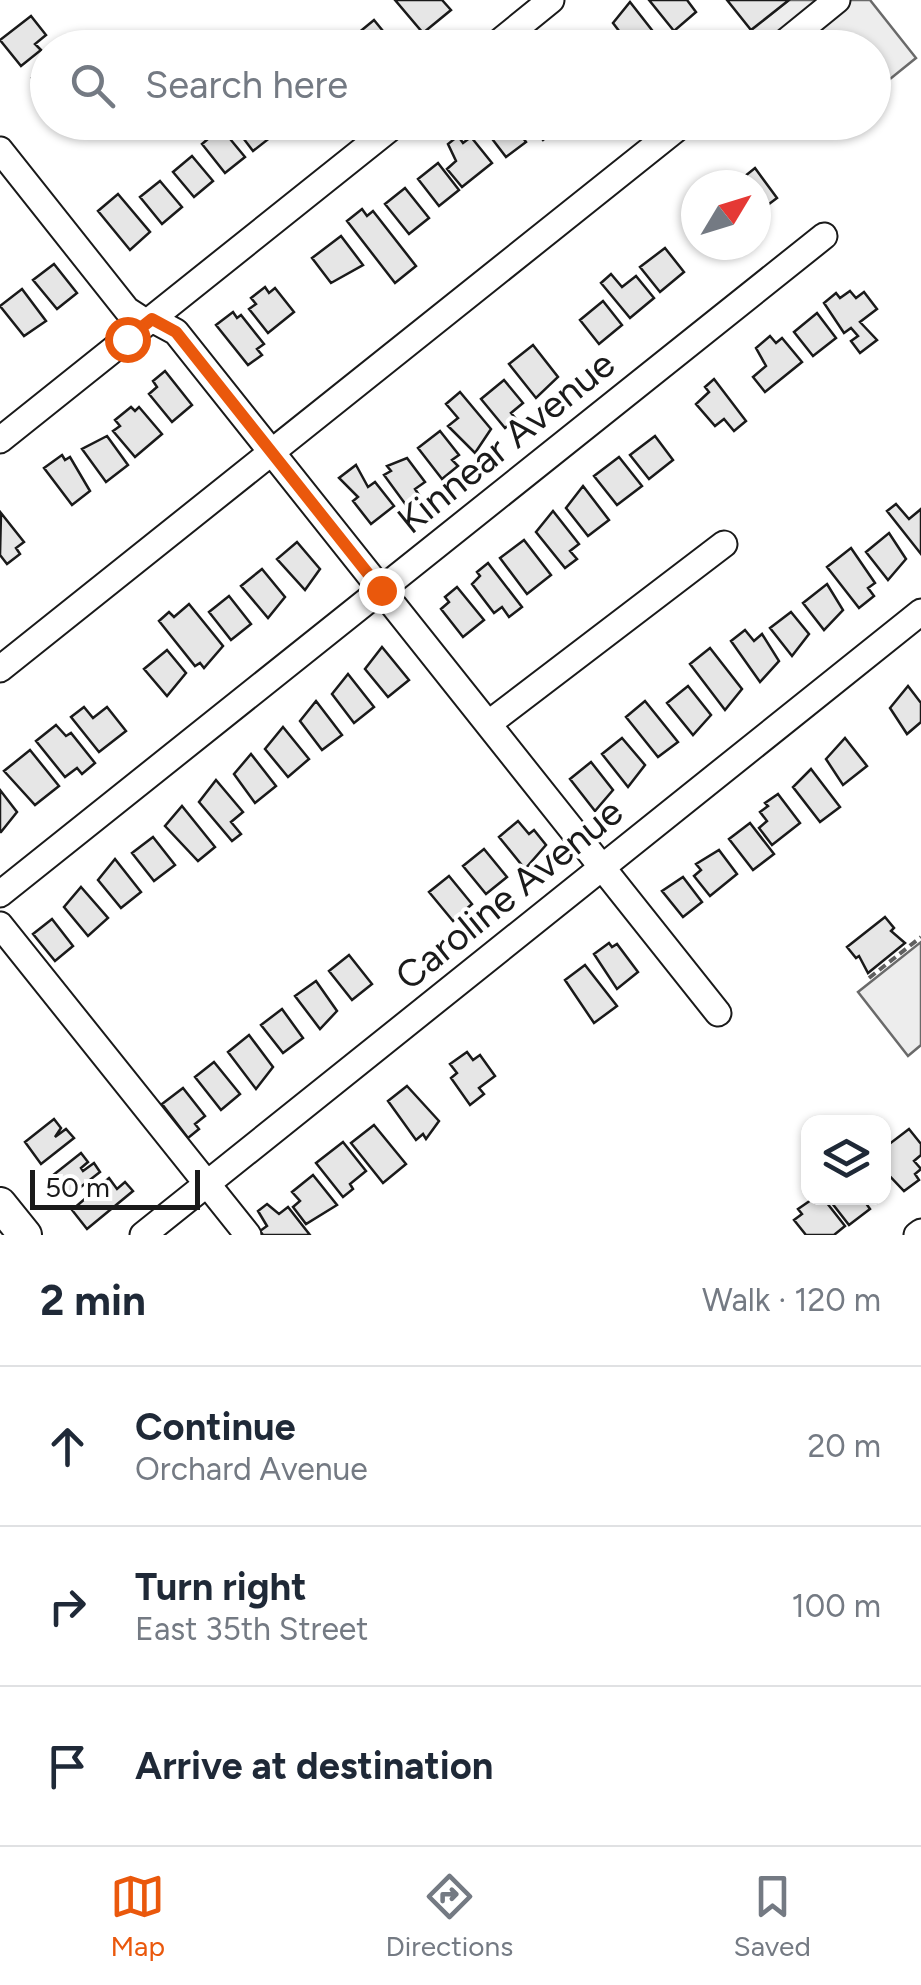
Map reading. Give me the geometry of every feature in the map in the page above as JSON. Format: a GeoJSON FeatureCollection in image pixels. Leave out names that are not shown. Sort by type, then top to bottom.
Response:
{"type":"FeatureCollection","features":[{"type":"Feature","properties":{"kind":"main road"},"geometry":{"type":"LineString","coordinates":[[0,1204],[25,1235]]}},
{"type":"Feature","properties":{"kind":"street"},"geometry":{"type":"LineString","coordinates":[[514,30],[551,0]]}},
{"type":"Feature","properties":{"kind":"street"},"geometry":{"type":"LineString","coordinates":[[800,30],[837,0]]}},
{"type":"Feature","properties":{"kind":"street"},"geometry":{"type":"LineString","coordinates":[[0,440],[376,140]]}},
{"type":"Feature","properties":{"kind":"street"},"geometry":{"type":"LineString","coordinates":[[0,669],[662,140]]}},
{"type":"Feature","properties":{"kind":"street"},"geometry":{"type":"LineString","coordinates":[[0,150],[127,310],[176,332],[718,1012]]}},
{"type":"Feature","properties":{"kind":"street","name":"Kinnear Avenue"},"geometry":{"type":"LineString","coordinates":[[0,894],[824,236]]}},
{"type":"Feature","properties":{"kind":"street"},"geometry":{"type":"LineString","coordinates":[[488,724],[724,544]]}},
{"type":"Feature","properties":{"kind":"street","name":"Caroline Avenue"},"geometry":{"type":"LineString","coordinates":[[143,1235],[921,612]]}},
{"type":"Feature","properties":{"kind":"street"},"geometry":{"type":"LineString","coordinates":[[0,925],[248,1235]]}},
{"type":"Feature","properties":{"kind":"path"},"geometry":{"type":"LineString","coordinates":[[870,978],[921,937]]}},
{"type":"Feature","properties":{"kind":"shaded area"},"geometry":{"type":"Polygon","coordinates":[[[789,0],[870,0],[916,58],[891,78],[891,30],[751,30],[789,0]]]}},
{"type":"Feature","properties":{"kind":"shaded area"},"geometry":{"type":"Polygon","coordinates":[[[921,942],[921,1045],[908,1056],[858,992],[921,942]]]}},
{"type":"Feature","properties":{"kind":"building"},"geometry":{"type":"Polygon","coordinates":[[[395,0],[442,0],[451,10],[427,30],[420,30],[395,0]]]}},
{"type":"Feature","properties":{"kind":"building"},"geometry":{"type":"Polygon","coordinates":[[[649,0],[687,0],[696,12],[673,30],[649,0]]]}},
{"type":"Feature","properties":{"kind":"building"},"geometry":{"type":"Polygon","coordinates":[[[727,0],[789,0],[751,30],[727,0]]]}},
{"type":"Feature","properties":{"kind":"building"},"geometry":{"type":"Polygon","coordinates":[[[630,2],[652,30],[618,30],[613,23],[630,2]]]}},
{"type":"Feature","properties":{"kind":"building"},"geometry":{"type":"Polygon","coordinates":[[[31,16],[42,30],[30,30],[30,59],[21,66],[0,40],[31,16]]]}},
{"type":"Feature","properties":{"kind":"building"},"geometry":{"type":"Polygon","coordinates":[[[374,20],[382,30],[362,30],[374,20]]]}},
{"type":"Feature","properties":{"kind":"building"},"geometry":{"type":"Polygon","coordinates":[[[207,140],[231,140],[245,157],[225,173],[202,144],[207,140]]]}},
{"type":"Feature","properties":{"kind":"building"},"geometry":{"type":"Polygon","coordinates":[[[245,140],[267,140],[253,151],[245,140]]]}},
{"type":"Feature","properties":{"kind":"building"},"geometry":{"type":"Polygon","coordinates":[[[453,140],[473,140],[492,163],[462,187],[447,169],[456,161],[448,144],[453,140]]]}},
{"type":"Feature","properties":{"kind":"building"},"geometry":{"type":"Polygon","coordinates":[[[493,140],[525,140],[526,142],[506,157],[493,140]]]}},
{"type":"Feature","properties":{"kind":"building"},"geometry":{"type":"Polygon","coordinates":[[[192,156],[213,181],[194,197],[173,172],[192,156]]]}},
{"type":"Feature","properties":{"kind":"building"},"geometry":{"type":"Polygon","coordinates":[[[438,163],[459,190],[439,206],[418,179],[438,163]]]}},
{"type":"Feature","properties":{"kind":"building"},"geometry":{"type":"Polygon","coordinates":[[[160,181],[182,207],[162,224],[140,197],[160,181]]]}},
{"type":"Feature","properties":{"kind":"building"},"geometry":{"type":"Polygon","coordinates":[[[405,188],[429,218],[409,234],[385,204],[405,188]]]}},
{"type":"Feature","properties":{"kind":"building"},"geometry":{"type":"Polygon","coordinates":[[[118,194],[150,232],[130,250],[98,211],[118,194]]]}},
{"type":"Feature","properties":{"kind":"building"},"geometry":{"type":"Polygon","coordinates":[[[362,209],[367,216],[373,211],[416,266],[395,283],[347,221],[362,209]]]}},
{"type":"Feature","properties":{"kind":"building"},"geometry":{"type":"Polygon","coordinates":[[[341,236],[363,265],[331,283],[312,258],[341,236]]]}},
{"type":"Feature","properties":{"kind":"building"},"geometry":{"type":"Polygon","coordinates":[[[665,248],[684,272],[660,292],[640,267],[665,248]]]}},
{"type":"Feature","properties":{"kind":"building"},"geometry":{"type":"Polygon","coordinates":[[[54,264],[77,293],[57,309],[33,280],[54,264]]]}},
{"type":"Feature","properties":{"kind":"building"},"geometry":{"type":"Polygon","coordinates":[[[611,274],[622,287],[636,276],[654,298],[630,318],[601,283],[611,274]]]}},
{"type":"Feature","properties":{"kind":"building"},"geometry":{"type":"Polygon","coordinates":[[[265,287],[269,293],[275,288],[294,312],[268,333],[249,309],[256,304],[251,298],[265,287]]]}},
{"type":"Feature","properties":{"kind":"building"},"geometry":{"type":"Polygon","coordinates":[[[22,289],[46,321],[24,336],[0,306],[22,289]]]}},
{"type":"Feature","properties":{"kind":"building"},"geometry":{"type":"Polygon","coordinates":[[[850,291],[856,298],[864,292],[877,309],[860,322],[877,340],[860,353],[851,341],[858,336],[851,328],[844,333],[824,303],[836,293],[840,298],[850,291]]]}},
{"type":"Feature","properties":{"kind":"building"},"geometry":{"type":"Polygon","coordinates":[[[603,301],[622,325],[599,344],[580,320],[603,301]]]}},
{"type":"Feature","properties":{"kind":"building"},"geometry":{"type":"Polygon","coordinates":[[[233,312],[237,318],[241,315],[264,344],[257,349],[262,355],[248,365],[216,325],[233,312]]]}},
{"type":"Feature","properties":{"kind":"building"},"geometry":{"type":"Polygon","coordinates":[[[817,313],[836,338],[813,356],[794,332],[817,313]]]}},
{"type":"Feature","properties":{"kind":"building"},"geometry":{"type":"Polygon","coordinates":[[[770,336],[776,343],[782,338],[802,362],[765,392],[753,377],[766,366],[756,348],[770,336]]]}},
{"type":"Feature","properties":{"kind":"building"},"geometry":{"type":"Polygon","coordinates":[[[533,345],[558,377],[536,398],[509,364],[533,345]]]}},
{"type":"Feature","properties":{"kind":"building"},"geometry":{"type":"Polygon","coordinates":[[[165,371],[192,405],[172,422],[149,394],[157,387],[153,381],[165,371]]]}},
{"type":"Feature","properties":{"kind":"building"},"geometry":{"type":"Polygon","coordinates":[[[714,379],[746,421],[734,431],[724,419],[715,426],[696,404],[709,392],[705,387],[714,379]]]}},
{"type":"Feature","properties":{"kind":"building"},"geometry":{"type":"Polygon","coordinates":[[[504,380],[523,403],[511,413],[516,419],[505,428],[481,399],[504,380]]]}},
{"type":"Feature","properties":{"kind":"building"},"geometry":{"type":"Polygon","coordinates":[[[460,392],[491,429],[475,453],[448,426],[458,418],[446,404],[460,392]]]}},
{"type":"Feature","properties":{"kind":"building"},"geometry":{"type":"Polygon","coordinates":[[[131,407],[135,411],[139,407],[162,434],[135,457],[113,431],[120,426],[115,420],[131,407]]]}},
{"type":"Feature","properties":{"kind":"building"},"geometry":{"type":"Polygon","coordinates":[[[440,431],[459,455],[452,460],[458,466],[442,479],[418,448],[440,431]]]}},
{"type":"Feature","properties":{"kind":"building"},"geometry":{"type":"Polygon","coordinates":[[[107,436],[128,465],[106,482],[82,449],[107,436]]]}},
{"type":"Feature","properties":{"kind":"building"},"geometry":{"type":"Polygon","coordinates":[[[655,436],[673,460],[649,479],[630,455],[655,436]]]}},
{"type":"Feature","properties":{"kind":"building"},"geometry":{"type":"Polygon","coordinates":[[[62,455],[65,460],[70,457],[90,491],[72,505],[44,468],[62,455]]]}},
{"type":"Feature","properties":{"kind":"building"},"geometry":{"type":"Polygon","coordinates":[[[619,457],[642,486],[617,505],[594,476],[619,457]]]}},
{"type":"Feature","properties":{"kind":"building"},"geometry":{"type":"Polygon","coordinates":[[[407,458],[425,482],[415,489],[419,495],[406,505],[384,475],[391,471],[387,466],[407,458]]]}},
{"type":"Feature","properties":{"kind":"building"},"geometry":{"type":"Polygon","coordinates":[[[356,465],[368,487],[375,482],[394,506],[371,524],[353,501],[358,497],[339,478],[356,465]]]}},
{"type":"Feature","properties":{"kind":"building"},"geometry":{"type":"Polygon","coordinates":[[[583,486],[609,520],[588,536],[566,508],[583,486]]]}},
{"type":"Feature","properties":{"kind":"building"},"geometry":{"type":"Polygon","coordinates":[[[896,504],[909,519],[921,509],[921,554],[887,511],[896,504]]]}},
{"type":"Feature","properties":{"kind":"building"},"geometry":{"type":"Polygon","coordinates":[[[553,511],[579,544],[570,551],[577,559],[565,568],[536,532],[553,511]]]}},
{"type":"Feature","properties":{"kind":"building"},"geometry":{"type":"Polygon","coordinates":[[[1,513],[24,542],[16,548],[20,554],[7,564],[0,555],[1,513]]]}},
{"type":"Feature","properties":{"kind":"building"},"geometry":{"type":"Polygon","coordinates":[[[889,533],[906,559],[888,580],[866,552],[889,533]]]}},
{"type":"Feature","properties":{"kind":"building"},"geometry":{"type":"Polygon","coordinates":[[[524,540],[551,575],[527,594],[500,558],[524,540]]]}},
{"type":"Feature","properties":{"kind":"building"},"geometry":{"type":"Polygon","coordinates":[[[297,542],[320,569],[305,590],[277,559],[297,542]]]}},
{"type":"Feature","properties":{"kind":"building"},"geometry":{"type":"Polygon","coordinates":[[[851,548],[875,583],[868,588],[874,596],[859,608],[827,567],[851,548]]]}},
{"type":"Feature","properties":{"kind":"building"},"geometry":{"type":"Polygon","coordinates":[[[488,563],[522,607],[509,617],[502,607],[494,613],[472,584],[480,576],[477,572],[488,563]]]}},
{"type":"Feature","properties":{"kind":"building"},"geometry":{"type":"Polygon","coordinates":[[[262,569],[285,597],[268,618],[241,586],[262,569]]]}},
{"type":"Feature","properties":{"kind":"building"},"geometry":{"type":"Polygon","coordinates":[[[827,584],[843,610],[824,630],[803,603],[827,584]]]}},
{"type":"Feature","properties":{"kind":"building"},"geometry":{"type":"Polygon","coordinates":[[[457,587],[484,620],[463,637],[441,609],[449,602],[445,597],[457,587]]]}},
{"type":"Feature","properties":{"kind":"building"},"geometry":{"type":"Polygon","coordinates":[[[229,596],[251,624],[231,640],[209,612],[229,596]]]}},
{"type":"Feature","properties":{"kind":"building"},"geometry":{"type":"Polygon","coordinates":[[[189,604],[223,646],[204,668],[200,663],[195,666],[159,621],[169,612],[174,617],[189,604]]]}},
{"type":"Feature","properties":{"kind":"building"},"geometry":{"type":"Polygon","coordinates":[[[791,612],[809,634],[792,656],[770,628],[791,612]]]}},
{"type":"Feature","properties":{"kind":"building"},"geometry":{"type":"Polygon","coordinates":[[[745,630],[754,641],[762,634],[779,661],[760,682],[731,641],[745,630]]]}},
{"type":"Feature","properties":{"kind":"building"},"geometry":{"type":"Polygon","coordinates":[[[382,647],[409,680],[388,697],[365,669],[382,647]]]}},
{"type":"Feature","properties":{"kind":"building"},"geometry":{"type":"Polygon","coordinates":[[[710,648],[742,689],[725,710],[690,664],[710,648]]]}},
{"type":"Feature","properties":{"kind":"building"},"geometry":{"type":"Polygon","coordinates":[[[167,650],[186,673],[167,696],[144,669],[167,650]]]}},
{"type":"Feature","properties":{"kind":"building"},"geometry":{"type":"Polygon","coordinates":[[[348,674],[374,707],[354,723],[332,694],[348,674]]]}},
{"type":"Feature","properties":{"kind":"building"},"geometry":{"type":"Polygon","coordinates":[[[688,686],[711,715],[693,735],[667,703],[688,686]]]}},
{"type":"Feature","properties":{"kind":"building"},"geometry":{"type":"Polygon","coordinates":[[[908,686],[921,703],[921,722],[907,734],[890,708],[908,686]]]}},
{"type":"Feature","properties":{"kind":"building"},"geometry":{"type":"Polygon","coordinates":[[[316,701],[342,735],[322,750],[300,721],[316,701]]]}},
{"type":"Feature","properties":{"kind":"building"},"geometry":{"type":"Polygon","coordinates":[[[645,701],[678,742],[658,757],[626,717],[645,701]]]}},
{"type":"Feature","properties":{"kind":"building"},"geometry":{"type":"Polygon","coordinates":[[[84,707],[93,718],[107,707],[126,731],[99,752],[71,717],[84,707]]]}},
{"type":"Feature","properties":{"kind":"building"},"geometry":{"type":"Polygon","coordinates":[[[56,725],[66,736],[71,733],[95,763],[82,774],[77,768],[65,777],[36,741],[56,725]]]}},
{"type":"Feature","properties":{"kind":"building"},"geometry":{"type":"Polygon","coordinates":[[[283,727],[309,759],[288,777],[265,749],[283,727]]]}},
{"type":"Feature","properties":{"kind":"building"},"geometry":{"type":"Polygon","coordinates":[[[622,738],[645,765],[628,787],[602,754],[622,738]]]}},
{"type":"Feature","properties":{"kind":"building"},"geometry":{"type":"Polygon","coordinates":[[[845,738],[867,766],[843,785],[826,759],[845,738]]]}},
{"type":"Feature","properties":{"kind":"building"},"geometry":{"type":"Polygon","coordinates":[[[30,750],[59,786],[35,805],[4,771],[30,750]]]}},
{"type":"Feature","properties":{"kind":"building"},"geometry":{"type":"Polygon","coordinates":[[[251,754],[276,786],[255,803],[234,774],[251,754]]]}},
{"type":"Feature","properties":{"kind":"building"},"geometry":{"type":"Polygon","coordinates":[[[591,762],[613,790],[595,811],[570,779],[591,762]]]}},
{"type":"Feature","properties":{"kind":"building"},"geometry":{"type":"Polygon","coordinates":[[[811,769],[840,807],[820,822],[793,787],[811,769]]]}},
{"type":"Feature","properties":{"kind":"building"},"geometry":{"type":"Polygon","coordinates":[[[216,780],[243,812],[231,822],[241,834],[232,841],[199,802],[216,780]]]}},
{"type":"Feature","properties":{"kind":"building"},"geometry":{"type":"Polygon","coordinates":[[[0,790],[17,812],[1,832],[0,832],[0,790]]]}},
{"type":"Feature","properties":{"kind":"building"},"geometry":{"type":"Polygon","coordinates":[[[778,794],[800,823],[772,845],[759,828],[767,821],[760,812],[778,794]]]}},
{"type":"Feature","properties":{"kind":"building"},"geometry":{"type":"Polygon","coordinates":[[[182,806],[215,847],[198,861],[165,826],[182,806]]]}},
{"type":"Feature","properties":{"kind":"building"},"geometry":{"type":"Polygon","coordinates":[[[518,821],[529,834],[534,830],[546,845],[525,869],[499,837],[518,821]]]}},
{"type":"Feature","properties":{"kind":"building"},"geometry":{"type":"Polygon","coordinates":[[[750,823],[774,854],[753,870],[729,839],[750,823]]]}},
{"type":"Feature","properties":{"kind":"building"},"geometry":{"type":"Polygon","coordinates":[[[153,837],[175,865],[154,881],[132,853],[153,837]]]}},
{"type":"Feature","properties":{"kind":"building"},"geometry":{"type":"Polygon","coordinates":[[[484,849],[507,877],[486,894],[463,866],[484,849]]]}},
{"type":"Feature","properties":{"kind":"building"},"geometry":{"type":"Polygon","coordinates":[[[719,850],[737,874],[710,896],[694,876],[701,870],[696,864],[719,850]]]}},
{"type":"Feature","properties":{"kind":"building"},"geometry":{"type":"Polygon","coordinates":[[[115,859],[141,892],[121,908],[98,880],[115,859]]]}},
{"type":"Feature","properties":{"kind":"building"},"geometry":{"type":"Polygon","coordinates":[[[449,876],[472,904],[453,921],[429,892],[449,876]]]}},
{"type":"Feature","properties":{"kind":"building"},"geometry":{"type":"Polygon","coordinates":[[[683,877],[702,902],[683,917],[662,891],[683,877]]]}},
{"type":"Feature","properties":{"kind":"building"},"geometry":{"type":"Polygon","coordinates":[[[81,887],[108,918],[88,936],[64,907],[81,887]]]}},
{"type":"Feature","properties":{"kind":"building"},"geometry":{"type":"Polygon","coordinates":[[[885,917],[894,928],[891,931],[905,943],[868,973],[859,956],[856,958],[847,947],[885,917]]]}},
{"type":"Feature","properties":{"kind":"building"},"geometry":{"type":"Polygon","coordinates":[[[52,919],[73,946],[55,961],[33,934],[52,919]]]}},
{"type":"Feature","properties":{"kind":"building"},"geometry":{"type":"Polygon","coordinates":[[[609,943],[612,947],[617,944],[638,972],[617,989],[594,954],[609,943]]]}},
{"type":"Feature","properties":{"kind":"building"},"geometry":{"type":"Polygon","coordinates":[[[349,955],[372,984],[352,1000],[329,971],[349,955]]]}},
{"type":"Feature","properties":{"kind":"building"},"geometry":{"type":"Polygon","coordinates":[[[585,965],[617,1006],[594,1023],[565,980],[585,965]]]}},
{"type":"Feature","properties":{"kind":"building"},"geometry":{"type":"Polygon","coordinates":[[[316,981],[337,1011],[320,1029],[295,996],[316,981]]]}},
{"type":"Feature","properties":{"kind":"building"},"geometry":{"type":"Polygon","coordinates":[[[282,1009],[303,1038],[283,1053],[261,1025],[282,1009]]]}},
{"type":"Feature","properties":{"kind":"building"},"geometry":{"type":"Polygon","coordinates":[[[249,1035],[273,1067],[256,1089],[228,1052],[249,1035]]]}},
{"type":"Feature","properties":{"kind":"building"},"geometry":{"type":"Polygon","coordinates":[[[467,1052],[473,1060],[480,1055],[495,1076],[479,1088],[484,1094],[470,1105],[451,1078],[457,1073],[450,1064],[467,1052]]]}},
{"type":"Feature","properties":{"kind":"building"},"geometry":{"type":"Polygon","coordinates":[[[214,1062],[240,1094],[221,1110],[195,1077],[214,1062]]]}},
{"type":"Feature","properties":{"kind":"building"},"geometry":{"type":"Polygon","coordinates":[[[407,1086],[439,1121],[426,1139],[423,1134],[416,1140],[388,1101],[407,1086]]]}},
{"type":"Feature","properties":{"kind":"building"},"geometry":{"type":"Polygon","coordinates":[[[183,1088],[205,1116],[195,1124],[199,1129],[188,1138],[162,1104],[183,1088]]]}},
{"type":"Feature","properties":{"kind":"building"},"geometry":{"type":"Polygon","coordinates":[[[54,1119],[61,1128],[55,1137],[66,1129],[74,1138],[41,1164],[25,1142],[54,1119]]]}},
{"type":"Feature","properties":{"kind":"building"},"geometry":{"type":"Polygon","coordinates":[[[374,1125],[406,1164],[383,1183],[351,1143],[374,1125]]]}},
{"type":"Feature","properties":{"kind":"building"},"geometry":{"type":"Polygon","coordinates":[[[909,1129],[921,1144],[921,1155],[914,1161],[921,1169],[915,1174],[919,1180],[904,1191],[891,1177],[891,1143],[909,1129]]]}},
{"type":"Feature","properties":{"kind":"building"},"geometry":{"type":"Polygon","coordinates":[[[343,1142],[366,1171],[350,1184],[353,1189],[343,1197],[316,1163],[343,1142]]]}},
{"type":"Feature","properties":{"kind":"building"},"geometry":{"type":"Polygon","coordinates":[[[81,1153],[88,1162],[81,1168],[83,1171],[94,1163],[100,1172],[68,1197],[52,1176],[81,1153]]]}},
{"type":"Feature","properties":{"kind":"building"},"geometry":{"type":"Polygon","coordinates":[[[313,1175],[337,1205],[306,1224],[293,1207],[300,1201],[292,1192],[313,1175]]]}},
{"type":"Feature","properties":{"kind":"building"},"geometry":{"type":"Polygon","coordinates":[[[109,1178],[117,1189],[125,1182],[133,1191],[87,1229],[72,1210],[109,1178]]]}},
{"type":"Feature","properties":{"kind":"building"},"geometry":{"type":"Polygon","coordinates":[[[267,1204],[279,1214],[288,1207],[310,1235],[263,1235],[260,1231],[267,1226],[258,1211],[267,1204]]]}},
{"type":"Feature","properties":{"kind":"building"},"geometry":{"type":"Polygon","coordinates":[[[804,1205],[828,1205],[845,1226],[834,1235],[806,1235],[794,1220],[802,1214],[798,1209],[804,1205]]]}},
{"type":"Feature","properties":{"kind":"building"},"geometry":{"type":"Polygon","coordinates":[[[833,1205],[867,1205],[870,1209],[849,1225],[833,1205]]]}},
{"type":"Feature","properties":{"kind":"route"},"geometry":{"type":"LineString","coordinates":[[127,339],[152,319],[176,332],[381,590]]}}]}
